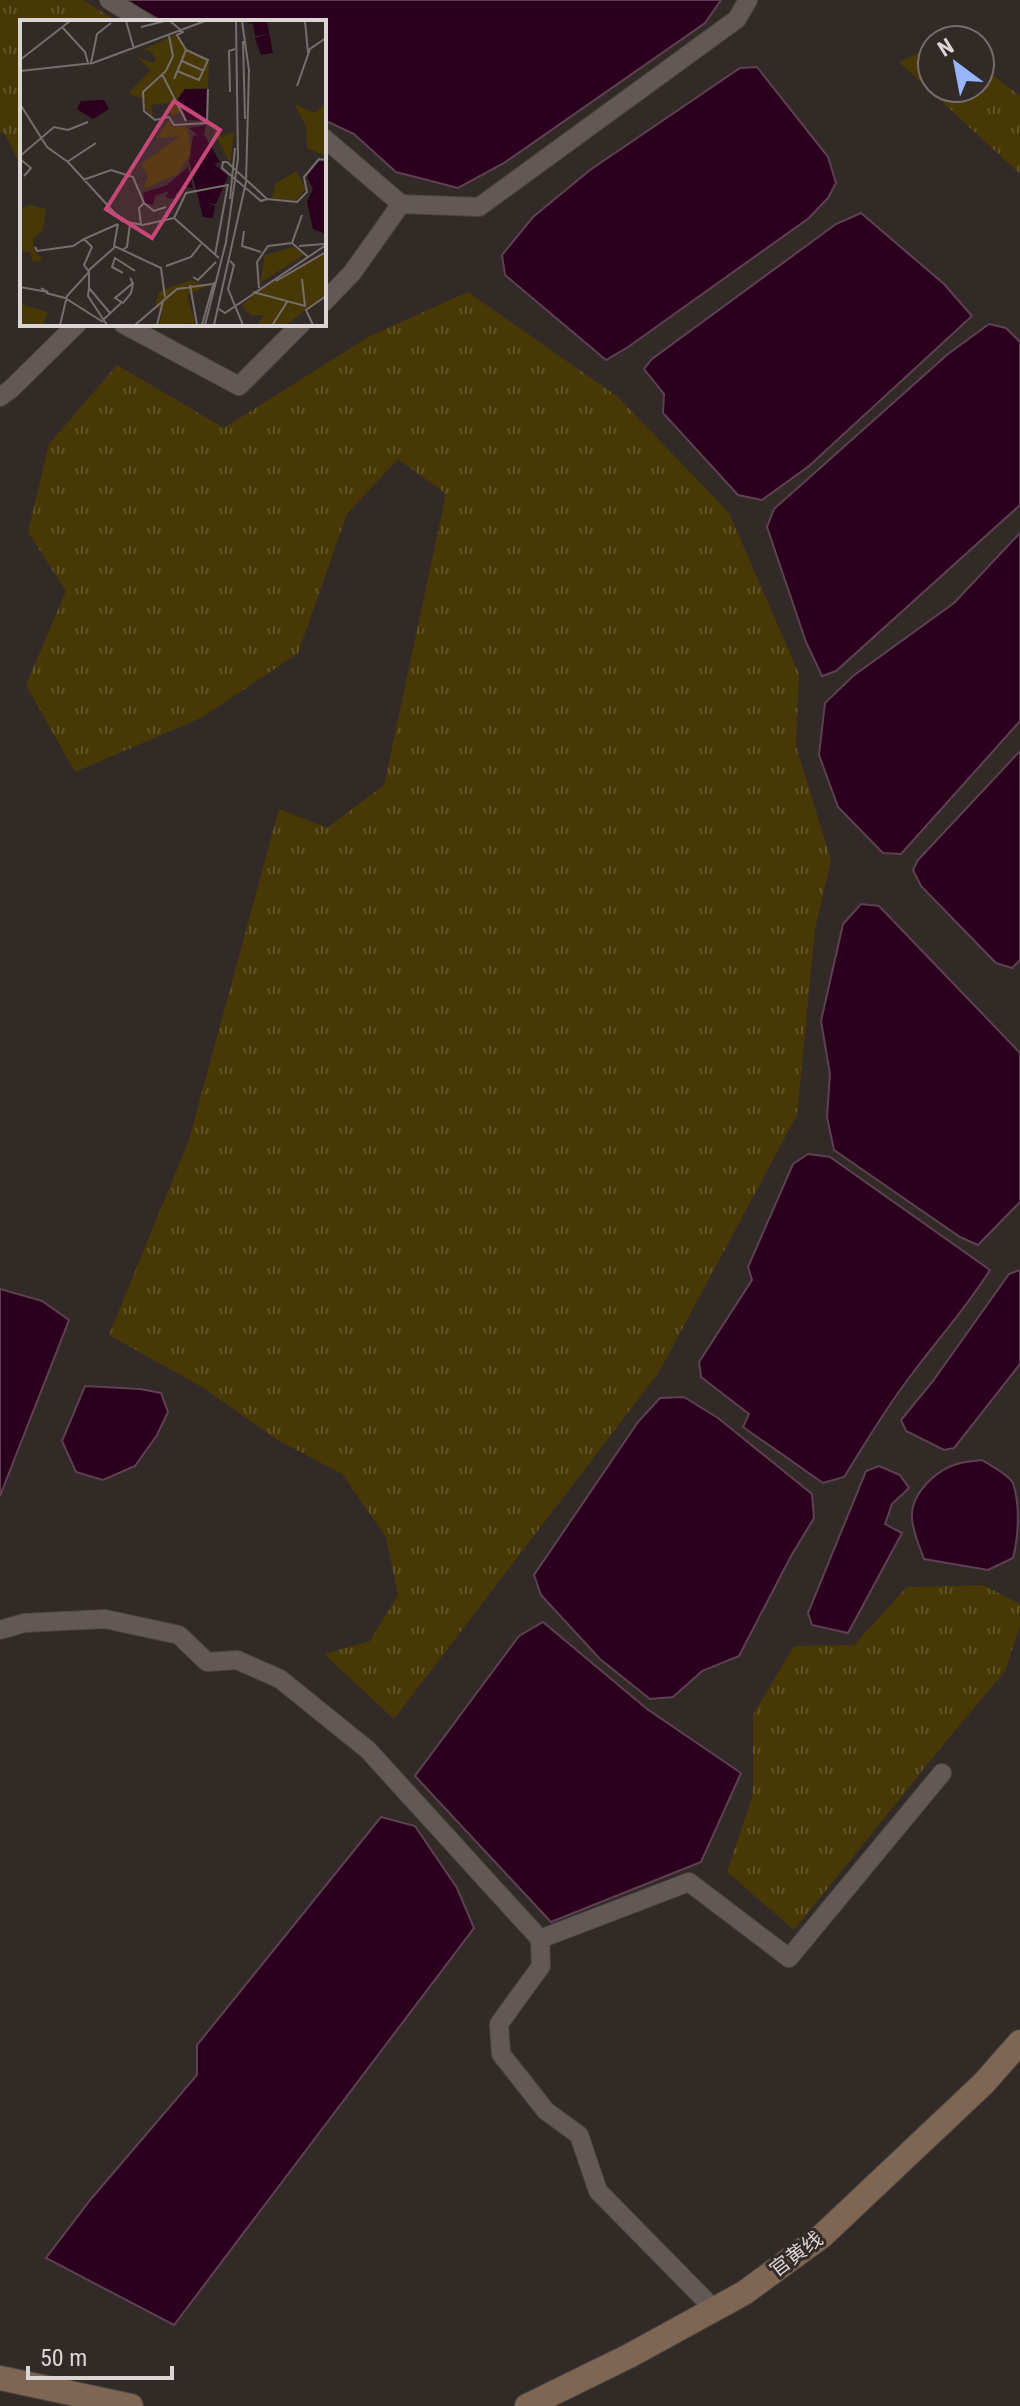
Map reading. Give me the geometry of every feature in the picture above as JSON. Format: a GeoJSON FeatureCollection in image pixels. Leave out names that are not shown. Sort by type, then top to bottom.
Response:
{"type":"FeatureCollection","features":[{"type":"Feature","properties":{"kind":"street"},"geometry":{"type":"LineString","coordinates":[[109,0],[142,20]]}},
{"type":"Feature","properties":{"kind":"street"},"geometry":{"type":"LineString","coordinates":[[326,140],[401,204],[479,207],[737,19],[748,0]]}},
{"type":"Feature","properties":{"kind":"street"},"geometry":{"type":"LineString","coordinates":[[326,300],[352,273],[401,204]]}},
{"type":"Feature","properties":{"kind":"street"},"geometry":{"type":"LineString","coordinates":[[0,397],[75,326]]}},
{"type":"Feature","properties":{"kind":"street"},"geometry":{"type":"LineString","coordinates":[[127,326],[239,386],[299,326]]}},
{"type":"Feature","properties":{"kind":"street"},"geometry":{"type":"LineString","coordinates":[[0,1630],[24,1623],[105,1619],[179,1635],[207,1662],[237,1660],[280,1679],[368,1750],[540,1939],[541,1966],[499,2024],[501,2054],[546,2111],[579,2135],[598,2191],[714,2309]]}},
{"type":"Feature","properties":{"kind":"street"},"geometry":{"type":"LineString","coordinates":[[540,1939],[689,1882],[789,1958],[942,1773]]}},
{"type":"Feature","properties":{"kind":"street","name":"官黄线"},"geometry":{"type":"LineString","coordinates":[[531,2405],[744,2293],[822,2236],[984,2083],[1020,2042]]}},
{"type":"Feature","properties":{"kind":"street"},"geometry":{"type":"LineString","coordinates":[[0,2378],[131,2406]]}},
{"type":"Feature","properties":{"kind":"green space"},"geometry":{"type":"Polygon","coordinates":[[[0,0],[83,0],[115,20],[20,20],[20,164],[6,136],[0,131],[0,0]]]}},
{"type":"Feature","properties":{"kind":"green space"},"geometry":{"type":"Polygon","coordinates":[[[916,54],[916,78],[899,62],[916,54]]]}},
{"type":"Feature","properties":{"kind":"green space"},"geometry":{"type":"Polygon","coordinates":[[[996,77],[1020,96],[1020,174],[944,104],[996,104],[996,77]]]}},
{"type":"Feature","properties":{"kind":"green space"},"geometry":{"type":"Polygon","coordinates":[[[468,292],[618,397],[729,513],[799,674],[796,746],[831,860],[815,929],[797,1115],[659,1372],[394,1719],[324,1654],[370,1641],[398,1595],[386,1537],[342,1474],[276,1439],[202,1387],[109,1335],[189,1140],[279,809],[327,828],[384,785],[446,494],[398,459],[347,514],[298,653],[203,717],[75,772],[26,685],[66,591],[28,532],[49,444],[117,365],[224,428],[370,336],[468,292]]]}},
{"type":"Feature","properties":{"kind":"green space"},"geometry":{"type":"Polygon","coordinates":[[[983,1585],[1020,1604],[1020,1626],[1005,1671],[794,1930],[727,1872],[753,1795],[753,1715],[794,1646],[854,1645],[907,1587],[983,1585]]]}},
{"type":"Feature","properties":{"kind":"shaded area"},"geometry":{"type":"Polygon","coordinates":[[[122,0],[721,0],[705,23],[504,163],[458,188],[396,172],[354,134],[326,121],[326,20],[160,20],[122,0]]]}},
{"type":"Feature","properties":{"kind":"shaded area"},"geometry":{"type":"Polygon","coordinates":[[[757,67],[828,157],[836,183],[828,198],[809,218],[606,360],[505,275],[502,255],[533,217],[590,170],[740,68],[757,67]]]}},
{"type":"Feature","properties":{"kind":"shaded area"},"geometry":{"type":"Polygon","coordinates":[[[861,213],[944,284],[972,316],[809,466],[762,500],[738,495],[663,413],[664,394],[644,369],[652,359],[836,224],[861,213]]]}},
{"type":"Feature","properties":{"kind":"shaded area"},"geometry":{"type":"Polygon","coordinates":[[[989,324],[1006,328],[1020,342],[1020,505],[836,671],[822,676],[806,642],[767,527],[774,509],[948,354],[989,324]]]}},
{"type":"Feature","properties":{"kind":"shaded area"},"geometry":{"type":"Polygon","coordinates":[[[1020,533],[1020,721],[901,854],[883,853],[838,807],[819,755],[825,703],[853,676],[954,603],[1020,533]]]}},
{"type":"Feature","properties":{"kind":"shaded area"},"geometry":{"type":"Polygon","coordinates":[[[1020,751],[1020,960],[1012,968],[996,963],[921,886],[913,870],[918,860],[1020,751]]]}},
{"type":"Feature","properties":{"kind":"shaded area"},"geometry":{"type":"Polygon","coordinates":[[[861,904],[879,906],[1020,1053],[1020,1202],[978,1245],[960,1237],[834,1150],[827,1117],[830,1074],[821,1021],[843,924],[861,904]]]}},
{"type":"Feature","properties":{"kind":"shaded area"},"geometry":{"type":"Polygon","coordinates":[[[808,1154],[830,1157],[990,1270],[894,1399],[844,1477],[823,1483],[743,1427],[749,1414],[701,1377],[699,1362],[752,1280],[748,1267],[793,1164],[808,1154]]]}},
{"type":"Feature","properties":{"kind":"shaded area"},"geometry":{"type":"Polygon","coordinates":[[[1020,1270],[1020,1364],[954,1448],[944,1450],[906,1431],[901,1420],[933,1381],[1009,1274],[1020,1270]]]}},
{"type":"Feature","properties":{"kind":"shaded area"},"geometry":{"type":"Polygon","coordinates":[[[0,1289],[42,1301],[69,1320],[0,1496],[0,1289]]]}},
{"type":"Feature","properties":{"kind":"shaded area"},"geometry":{"type":"Polygon","coordinates":[[[85,1386],[161,1393],[168,1412],[157,1435],[135,1466],[103,1480],[76,1472],[62,1441],[85,1386]]]}},
{"type":"Feature","properties":{"kind":"shaded area"},"geometry":{"type":"Polygon","coordinates":[[[684,1397],[718,1418],[812,1494],[814,1518],[739,1656],[702,1671],[673,1697],[650,1699],[600,1659],[541,1595],[534,1575],[638,1422],[660,1398],[684,1397]]]}},
{"type":"Feature","properties":{"kind":"shaded area"},"geometry":{"type":"Polygon","coordinates":[[[982,1460],[1013,1483],[1018,1520],[1013,1558],[988,1570],[924,1559],[912,1518],[915,1500],[933,1477],[949,1467],[982,1460]]]}},
{"type":"Feature","properties":{"kind":"shaded area"},"geometry":{"type":"Polygon","coordinates":[[[879,1466],[900,1475],[909,1488],[892,1504],[885,1524],[902,1533],[848,1633],[812,1625],[808,1613],[866,1471],[879,1466]]]}},
{"type":"Feature","properties":{"kind":"shaded area"},"geometry":{"type":"Polygon","coordinates":[[[543,1622],[647,1709],[741,1773],[701,1862],[551,1922],[415,1776],[519,1636],[543,1622]]]}},
{"type":"Feature","properties":{"kind":"shaded area"},"geometry":{"type":"Polygon","coordinates":[[[381,1817],[415,1826],[457,1888],[474,1928],[174,2325],[46,2258],[91,2199],[197,2075],[197,2045],[381,1817]]]}}]}
